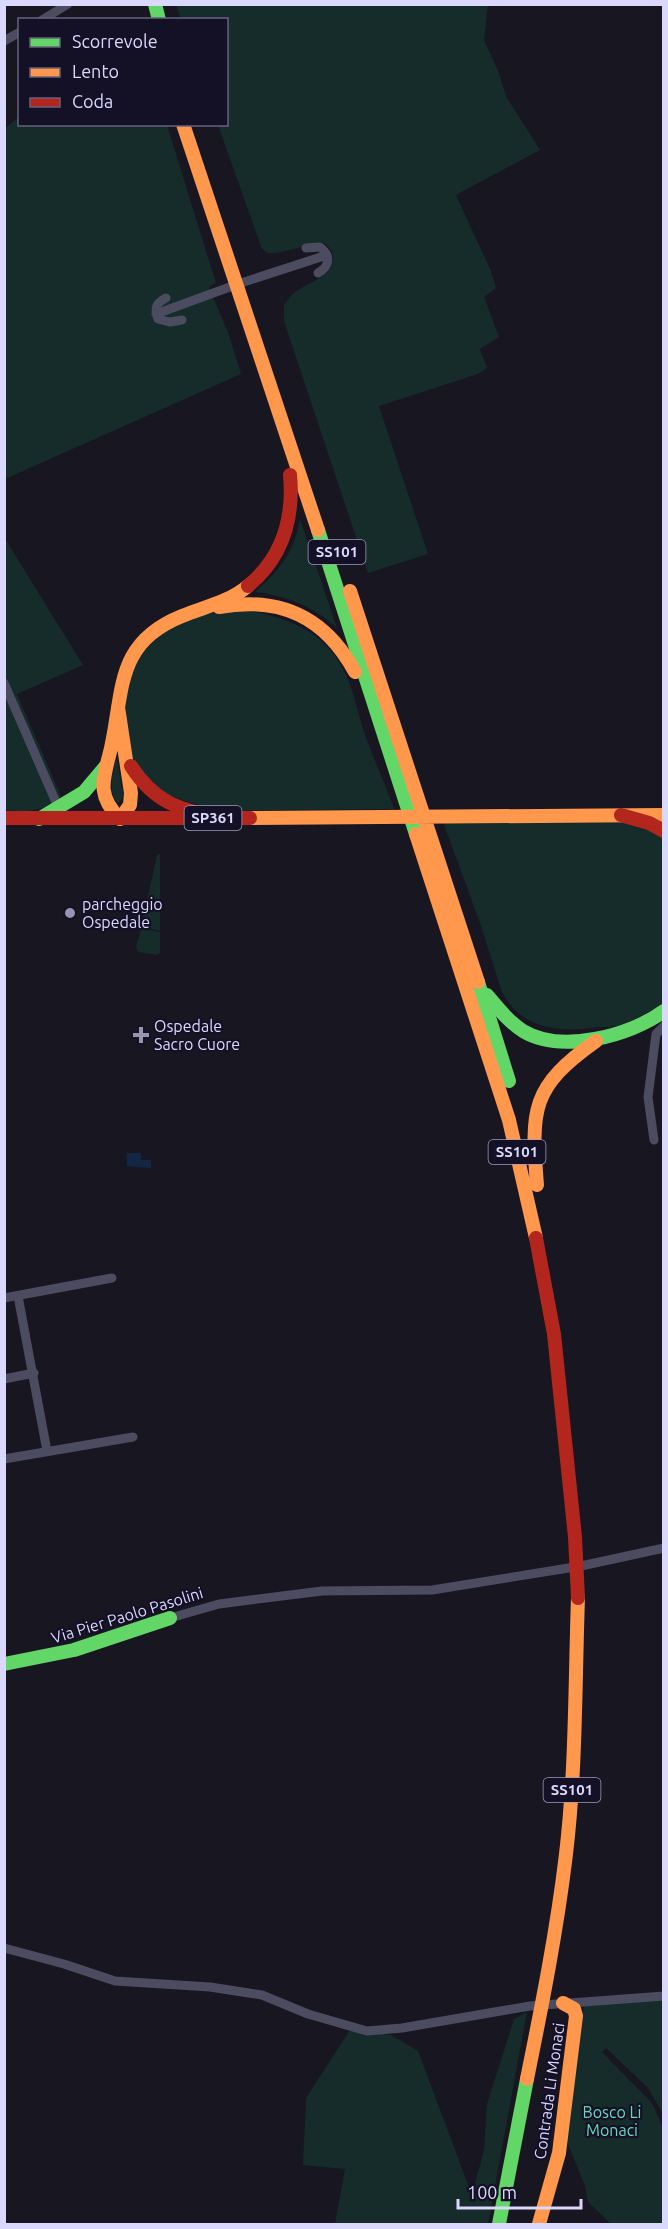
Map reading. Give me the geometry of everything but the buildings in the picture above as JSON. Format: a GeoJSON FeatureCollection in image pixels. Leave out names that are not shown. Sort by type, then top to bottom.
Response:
{"type":"FeatureCollection","features":[{"type":"Feature","properties":{"kind":"main road","name":"SS101"},"geometry":{"type":"LineString","coordinates":[[184,126],[509,1120],[535,1230],[554,1335],[580,1536]]}},
{"type":"Feature","properties":{"kind":"main road","name":"SS101"},"geometry":{"type":"LineString","coordinates":[[195,126],[301,449],[360,618],[478,981],[537,1185],[564,1333],[583,1592],[567,1842],[550,1987],[510,2224]]}},
{"type":"Feature","properties":{"kind":"main road"},"geometry":{"type":"LineString","coordinates":[[118,707],[131,781],[129,808],[120,819],[104,801],[103,784],[112,746],[120,682],[132,656],[146,637],[181,614],[228,598],[246,588],[274,559],[289,530],[293,500],[290,472],[265,396],[255,346]]}},
{"type":"Feature","properties":{"kind":"main road"},"geometry":{"type":"LineString","coordinates":[[171,620],[226,605],[254,603],[290,610],[321,626],[334,638],[351,663],[384,755],[399,781]]}},
{"type":"Feature","properties":{"kind":"main road"},"geometry":{"type":"LineString","coordinates":[[123,745],[136,775],[163,802],[181,810],[218,818]]}},
{"type":"Feature","properties":{"kind":"main road"},"geometry":{"type":"LineString","coordinates":[[39,819],[82,795],[108,763]]}},
{"type":"Feature","properties":{"kind":"main road"},"geometry":{"type":"LineString","coordinates":[[621,815],[650,823],[663,831]]}},
{"type":"Feature","properties":{"kind":"main road","name":"SP361"},"geometry":{"type":"LineString","coordinates":[[4,818],[663,815]]}},
{"type":"Feature","properties":{"kind":"main road"},"geometry":{"type":"LineString","coordinates":[[478,981],[495,1006],[512,1024],[534,1036],[554,1042],[598,1039],[648,1021],[663,1011]]}},
{"type":"Feature","properties":{"kind":"main road"},"geometry":{"type":"LineString","coordinates":[[537,1185],[534,1129],[536,1110],[542,1094],[562,1064],[598,1039]]}},
{"type":"Feature","properties":{"kind":"main road","name":"Via Pier Paolo Pasolini"},"geometry":{"type":"LineString","coordinates":[[4,1664],[74,1650],[170,1618]]}},
{"type":"Feature","properties":{"kind":"main road","name":"Contrada Li Monaci"},"geometry":{"type":"LineString","coordinates":[[539,2224],[559,2153],[576,2016],[574,2009],[562,2003]]}},
{"type":"Feature","properties":{"kind":"main road","name":"SS101"},"geometry":{"type":"LineString","coordinates":[[499,2224],[543,2026]]}},
{"type":"Feature","properties":{"kind":"street"},"geometry":{"type":"LineString","coordinates":[[45,18],[68,4]]}},
{"type":"Feature","properties":{"kind":"street"},"geometry":{"type":"LineString","coordinates":[[4,41],[18,33]]}},
{"type":"Feature","properties":{"kind":"street"},"geometry":{"type":"LineString","coordinates":[[306,248],[320,247],[327,255],[328,262],[325,269],[318,273]]}},
{"type":"Feature","properties":{"kind":"street"},"geometry":{"type":"LineString","coordinates":[[156,314],[327,255]]}},
{"type":"Feature","properties":{"kind":"street"},"geometry":{"type":"LineString","coordinates":[[166,297],[158,302],[155,308],[158,319],[182,320]]}},
{"type":"Feature","properties":{"kind":"street"},"geometry":{"type":"LineString","coordinates":[[4,683],[58,809]]}},
{"type":"Feature","properties":{"kind":"street"},"geometry":{"type":"LineString","coordinates":[[654,1140],[648,1097],[656,1034],[663,1026]]}},
{"type":"Feature","properties":{"kind":"street"},"geometry":{"type":"LineString","coordinates":[[4,1298],[112,1278]]}},
{"type":"Feature","properties":{"kind":"street"},"geometry":{"type":"LineString","coordinates":[[18,1296],[47,1451]]}},
{"type":"Feature","properties":{"kind":"street"},"geometry":{"type":"LineString","coordinates":[[4,1379],[34,1373]]}},
{"type":"Feature","properties":{"kind":"street"},"geometry":{"type":"LineString","coordinates":[[4,1459],[133,1437]]}},
{"type":"Feature","properties":{"kind":"street","name":"Via Pier Paolo Pasolini"},"geometry":{"type":"LineString","coordinates":[[170,1618],[219,1604],[322,1591],[432,1590],[582,1566],[663,1548]]}},
{"type":"Feature","properties":{"kind":"street"},"geometry":{"type":"LineString","coordinates":[[4,1948],[115,1981],[210,1987],[262,1995],[308,2014],[367,2031],[402,2028],[530,2006],[663,1996]]}},
{"type":"Feature","properties":{"kind":"green space"},"geometry":{"type":"Polygon","coordinates":[[[176,5],[488,5],[484,40],[507,98],[540,150],[456,195],[491,271],[496,288],[484,297],[499,337],[480,349],[487,368],[478,374],[379,406],[428,554],[368,573],[284,321],[284,305],[298,290],[329,270],[332,264],[332,252],[322,242],[277,253],[267,253],[262,249],[218,126],[228,126],[228,18],[181,18],[176,5]]]}},
{"type":"Feature","properties":{"kind":"green space"},"geometry":{"type":"Polygon","coordinates":[[[18,118],[18,126],[167,126],[216,283],[209,287],[229,335],[241,374],[5,479],[5,128],[18,118]]]}},
{"type":"Feature","properties":{"kind":"green space"},"geometry":{"type":"Polygon","coordinates":[[[300,519],[337,628],[319,614],[299,603],[255,592],[285,560],[294,542],[300,519]]]}},
{"type":"Feature","properties":{"kind":"green space"},"geometry":{"type":"Polygon","coordinates":[[[4,537],[83,665],[17,694],[63,801],[28,811],[5,810],[4,537]]]}},
{"type":"Feature","properties":{"kind":"green space"},"geometry":{"type":"Polygon","coordinates":[[[242,609],[274,617],[303,628],[316,636],[337,659],[349,682],[364,732],[394,809],[217,811],[158,792],[130,755],[123,705],[135,660],[167,629],[205,614],[242,609]]]}},
{"type":"Feature","properties":{"kind":"green space"},"geometry":{"type":"Polygon","coordinates":[[[117,757],[123,797],[118,804],[112,787],[117,757]]]}},
{"type":"Feature","properties":{"kind":"green space"},"geometry":{"type":"Polygon","coordinates":[[[621,820],[663,834],[663,1004],[635,1019],[615,1026],[557,1029],[531,1021],[510,1005],[502,992],[481,926],[443,822],[621,820]]]}},
{"type":"Feature","properties":{"kind":"green space"},"geometry":{"type":"Polygon","coordinates":[[[160,855],[160,908],[146,905],[160,855]]]}},
{"type":"Feature","properties":{"kind":"green space"},"geometry":{"type":"Polygon","coordinates":[[[145,907],[160,909],[160,931],[141,927],[145,907]]]}},
{"type":"Feature","properties":{"kind":"green space"},"geometry":{"type":"Polygon","coordinates":[[[141,928],[160,932],[160,953],[157,955],[138,952],[136,947],[141,928]]]}},
{"type":"Feature","properties":{"kind":"green space","name":"Bosco Li Monaci"},"geometry":{"type":"Polygon","coordinates":[[[663,1998],[663,2114],[648,2088],[606,2048],[602,2052],[652,2103],[664,2130],[663,2224],[611,2224],[588,2202],[585,2186],[566,2139],[584,2005],[663,1998]]]}},
{"type":"Feature","properties":{"kind":"green space"},"geometry":{"type":"Polygon","coordinates":[[[527,2012],[488,2224],[335,2224],[345,2169],[303,2165],[306,2098],[350,2030],[391,2035],[418,2051],[472,2195],[484,2150],[487,2104],[514,2019],[527,2012]]]}},
{"type":"Feature","properties":{"kind":"water"},"geometry":{"type":"Polygon","coordinates":[[[127,1153],[141,1153],[141,1160],[151,1160],[151,1168],[127,1166],[127,1153]]]}},
{"type":"Feature","properties":{"kind":"traffic: fast"},"geometry":{"type":"LineString","coordinates":[[155,4],[158,18]]}},
{"type":"Feature","properties":{"kind":"traffic: fast"},"geometry":{"type":"LineString","coordinates":[[318,530],[416,834]]}},
{"type":"Feature","properties":{"kind":"traffic: fast"},"geometry":{"type":"LineString","coordinates":[[39,819],[84,792],[105,767]]}},
{"type":"Feature","properties":{"kind":"traffic: fast"},"geometry":{"type":"LineString","coordinates":[[478,982],[509,1081]]}},
{"type":"Feature","properties":{"kind":"traffic: fast"},"geometry":{"type":"LineString","coordinates":[[487,995],[508,1019],[523,1031],[539,1038],[556,1041],[595,1039],[614,1034],[633,1028],[664,1011]]}},
{"type":"Feature","properties":{"kind":"traffic: fast"},"geometry":{"type":"LineString","coordinates":[[4,1664],[74,1650],[170,1618]]}},
{"type":"Feature","properties":{"kind":"traffic: fast"},"geometry":{"type":"LineString","coordinates":[[499,2224],[527,2079]]}},
{"type":"Feature","properties":{"kind":"traffic: slow"},"geometry":{"type":"LineString","coordinates":[[184,126],[318,530]]}},
{"type":"Feature","properties":{"kind":"traffic: slow"},"geometry":{"type":"LineString","coordinates":[[118,707],[131,793],[130,805],[120,819],[107,802],[104,793],[104,777],[111,748],[118,707],[126,670],[134,654],[144,640],[160,627],[225,600],[248,586]]}},
{"type":"Feature","properties":{"kind":"traffic: slow"},"geometry":{"type":"LineString","coordinates":[[350,591],[478,982]]}},
{"type":"Feature","properties":{"kind":"traffic: slow"},"geometry":{"type":"LineString","coordinates":[[219,607],[241,604],[262,605],[281,608],[299,615],[315,624],[330,637],[355,672]]}},
{"type":"Feature","properties":{"kind":"traffic: slow"},"geometry":{"type":"LineString","coordinates":[[250,818],[664,815]]}},
{"type":"Feature","properties":{"kind":"traffic: slow"},"geometry":{"type":"LineString","coordinates":[[416,834],[509,1120],[536,1238]]}},
{"type":"Feature","properties":{"kind":"traffic: slow"},"geometry":{"type":"LineString","coordinates":[[537,1185],[535,1137],[540,1102],[547,1087],[559,1072],[596,1041]]}},
{"type":"Feature","properties":{"kind":"traffic: slow"},"geometry":{"type":"LineString","coordinates":[[527,2079],[554,1939],[566,1854],[573,1758],[578,1598]]}},
{"type":"Feature","properties":{"kind":"traffic: slow"},"geometry":{"type":"LineString","coordinates":[[539,2224],[559,2153],[576,2016],[574,2009],[563,2003]]}},
{"type":"Feature","properties":{"kind":"traffic: jam"},"geometry":{"type":"LineString","coordinates":[[248,586],[270,563],[284,536],[290,507],[290,475]]}},
{"type":"Feature","properties":{"kind":"traffic: jam"},"geometry":{"type":"LineString","coordinates":[[131,766],[149,788],[168,802],[218,818]]}},
{"type":"Feature","properties":{"kind":"traffic: jam"},"geometry":{"type":"LineString","coordinates":[[621,815],[649,823],[664,831]]}},
{"type":"Feature","properties":{"kind":"traffic: jam"},"geometry":{"type":"LineString","coordinates":[[4,818],[250,818]]}},
{"type":"Feature","properties":{"kind":"traffic: jam"},"geometry":{"type":"LineString","coordinates":[[536,1238],[554,1334],[575,1537],[578,1598]]}},
{"type":"Feature","properties":{"kind":"place","name":"parcheggio Ospedale"},"geometry":{"type":"Point","coordinates":[70,913]}},
{"type":"Feature","properties":{"kind":"place","name":"Ospedale Sacro Cuore"},"geometry":{"type":"Point","coordinates":[141,1035]}}]}
